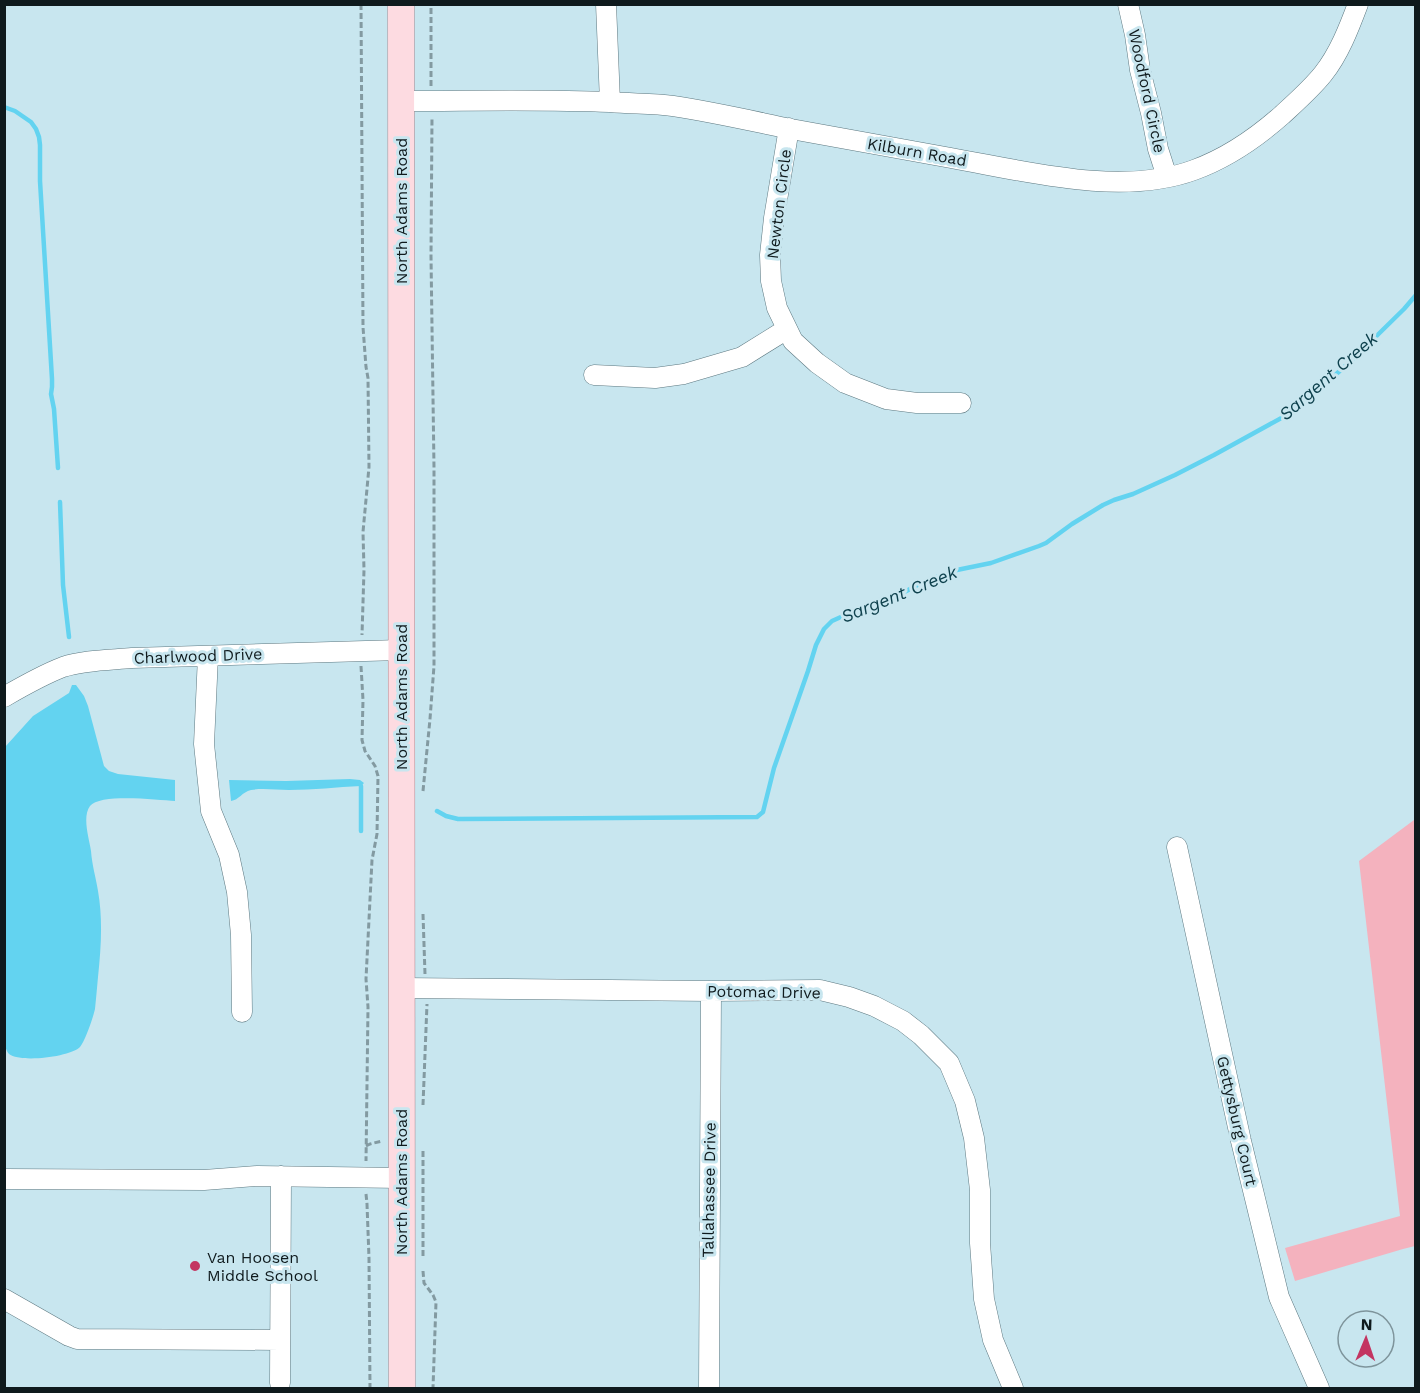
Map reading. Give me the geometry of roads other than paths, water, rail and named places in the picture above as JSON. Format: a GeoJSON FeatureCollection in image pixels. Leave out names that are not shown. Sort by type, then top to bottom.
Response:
{"type":"FeatureCollection","features":[{"type":"Feature","properties":{"kind":"main road","name":"North Adams Road"},"geometry":{"type":"LineString","coordinates":[[401,4],[402,1389]]}},
{"type":"Feature","properties":{"kind":"street"},"geometry":{"type":"LineString","coordinates":[[606,4],[610,102]]}},
{"type":"Feature","properties":{"kind":"street","name":"Woodford Circle"},"geometry":{"type":"LineString","coordinates":[[1128,4],[1140,70],[1158,149],[1167,177]]}},
{"type":"Feature","properties":{"kind":"street","name":"Kilburn Road"},"geometry":{"type":"LineString","coordinates":[[401,101],[584,101],[670,105],[1050,177],[1129,181],[1167,177],[1192,171],[1223,157],[1268,127],[1307,92],[1323,74],[1348,30],[1358,4]]}},
{"type":"Feature","properties":{"kind":"street","name":"Newton Circle"},"geometry":{"type":"LineString","coordinates":[[789,128],[770,255],[771,281],[777,308],[793,341],[817,363],[845,383],[886,399],[916,403],[961,403]]}},
{"type":"Feature","properties":{"kind":"street"},"geometry":{"type":"LineString","coordinates":[[594,375],[655,378],[684,374],[742,357],[787,329]]}},
{"type":"Feature","properties":{"kind":"street","name":"Charlwood Drive"},"geometry":{"type":"LineString","coordinates":[[4,697],[29,682],[64,667],[93,661],[400,650]]}},
{"type":"Feature","properties":{"kind":"street"},"geometry":{"type":"LineString","coordinates":[[208,656],[204,744],[211,811],[229,855],[237,892],[241,935],[242,1012]]}},
{"type":"Feature","properties":{"kind":"street","name":"Gettysburg Court"},"geometry":{"type":"LineString","coordinates":[[1177,847],[1241,1141],[1279,1297],[1319,1389]]}},
{"type":"Feature","properties":{"kind":"street","name":"Potomac Drive"},"geometry":{"type":"LineString","coordinates":[[401,988],[820,990],[874,1006],[903,1022],[921,1035],[949,1063],[965,1101],[974,1138],[980,1190],[980,1243],[984,1299],[993,1340],[1013,1389]]}},
{"type":"Feature","properties":{"kind":"street","name":"Tallahassee Drive"},"geometry":{"type":"LineString","coordinates":[[708,1389],[711,991]]}},
{"type":"Feature","properties":{"kind":"street"},"geometry":{"type":"LineString","coordinates":[[4,1179],[204,1180],[257,1176],[401,1178]]}},
{"type":"Feature","properties":{"kind":"street"},"geometry":{"type":"LineString","coordinates":[[280,1383],[281,1176]]}},
{"type":"Feature","properties":{"kind":"street"},"geometry":{"type":"LineString","coordinates":[[4,1299],[77,1339],[280,1340]]}},
{"type":"Feature","properties":{"kind":"water"},"geometry":{"type":"Polygon","coordinates":[[[72,685],[76,685],[88,706],[104,766],[109,771],[118,774],[175,780],[175,801],[117,798],[96,802],[90,806],[86,816],[87,828],[100,902],[101,923],[94,1013],[82,1044],[75,1051],[56,1056],[15,1057],[9,1054],[4,1036],[5,747],[33,716],[69,693],[72,685]]]}},
{"type":"Feature","properties":{"kind":"water"},"geometry":{"type":"Polygon","coordinates":[[[350,779],[364,783],[361,786],[316,789],[251,790],[231,801],[229,780],[350,779]]]}},
{"type":"Feature","properties":{"kind":"waterway"},"geometry":{"type":"LineString","coordinates":[[4,107],[15,111],[31,122],[39,137],[51,394],[58,468]]}},
{"type":"Feature","properties":{"kind":"waterway","name":"Sargent Creek"},"geometry":{"type":"LineString","coordinates":[[437,811],[458,819],[757,817],[763,812],[774,768],[816,645],[824,629],[832,621],[890,600],[921,583],[952,571],[991,563],[1046,543],[1103,505],[1175,475],[1285,416],[1351,361],[1416,295]]}},
{"type":"Feature","properties":{"kind":"waterway"},"geometry":{"type":"LineString","coordinates":[[60,502],[63,585],[69,637]]}},
{"type":"Feature","properties":{"kind":"waterway"},"geometry":{"type":"LineString","coordinates":[[361,786],[361,831]]}},
{"type":"Feature","properties":{"kind":"place","name":"Van Hoosen Middle School"},"geometry":{"type":"Point","coordinates":[195,1266]}}]}
